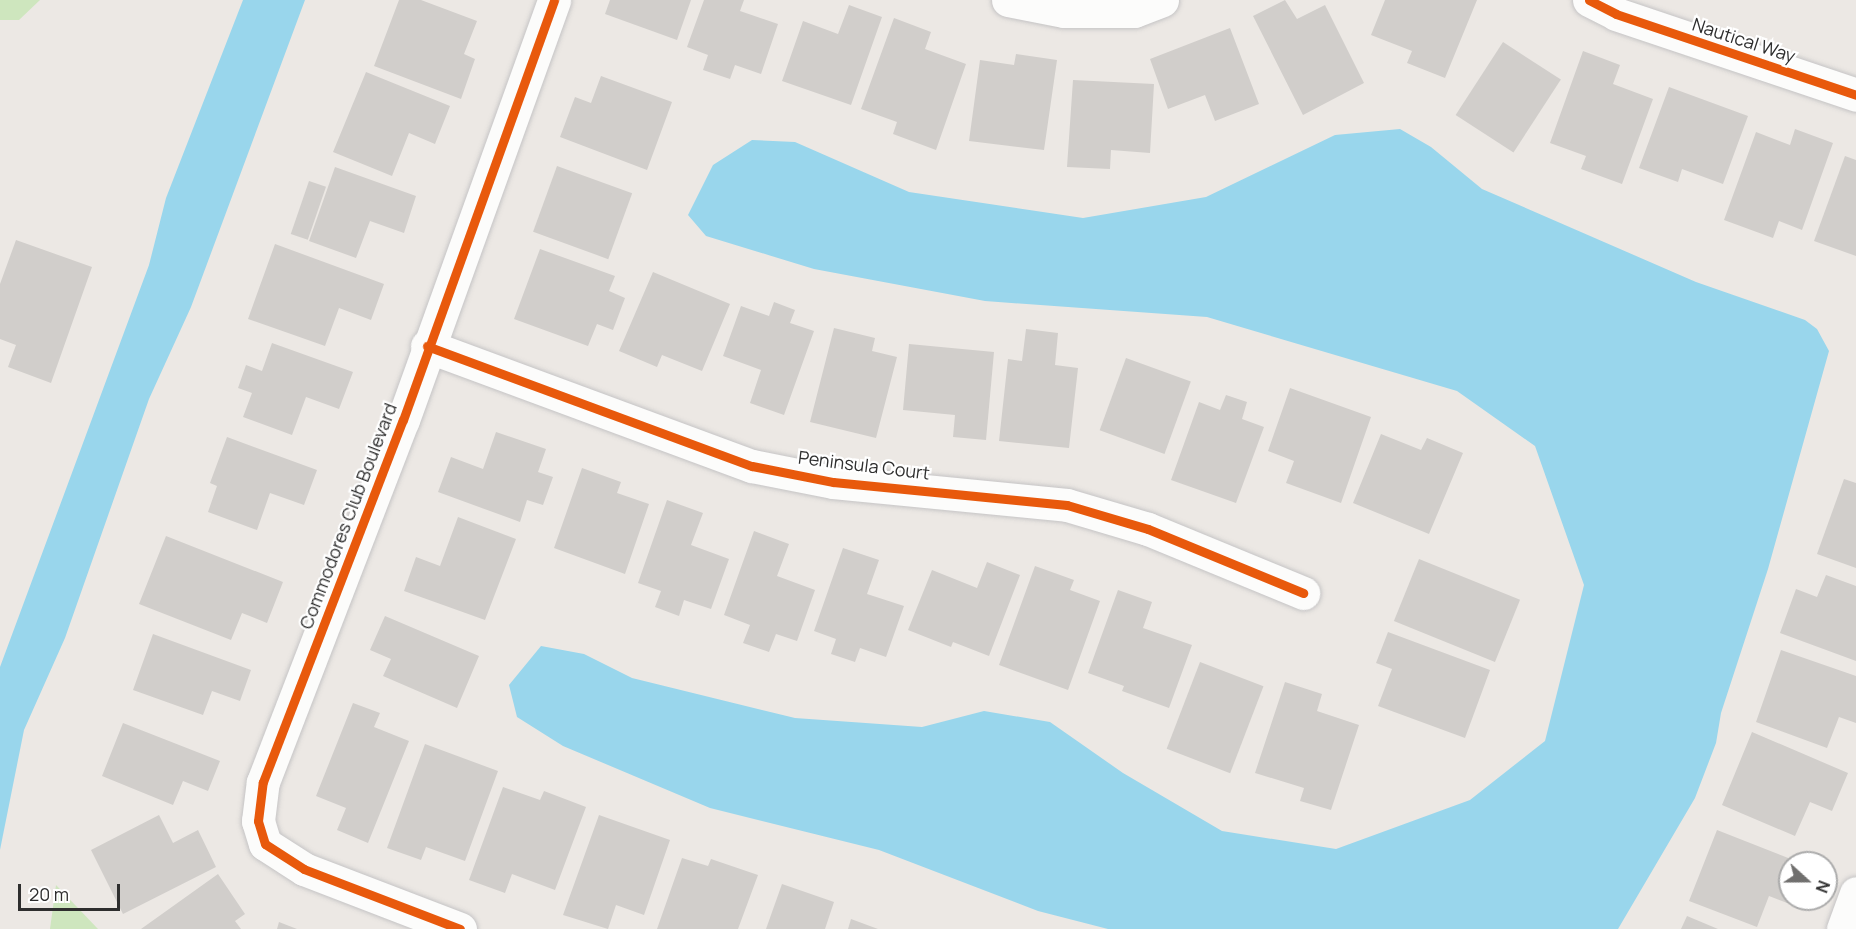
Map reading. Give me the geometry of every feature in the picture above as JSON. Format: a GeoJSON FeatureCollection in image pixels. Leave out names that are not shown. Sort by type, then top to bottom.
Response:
{"type":"FeatureCollection","features":[{"type":"Feature","properties":{"kind":"street","name":"Commodores Club Boulevard"},"geometry":{"type":"LineString","coordinates":[[460,929],[304,869],[265,844],[258,821],[263,782],[403,420],[427,346],[554,0]]}},
{"type":"Feature","properties":{"kind":"street"},"geometry":{"type":"LineString","coordinates":[[1008,0],[1064,11],[1134,10],[1162,0]]}},
{"type":"Feature","properties":{"kind":"street","name":"Nautical Way"},"geometry":{"type":"LineString","coordinates":[[1589,0],[1646,24],[1856,95]]}},
{"type":"Feature","properties":{"kind":"street","name":"Peninsula Court"},"geometry":{"type":"LineString","coordinates":[[427,346],[752,466],[833,482],[1067,505],[1148,529],[1303,593]]}},
{"type":"Feature","properties":{"kind":"street"},"geometry":{"type":"LineString","coordinates":[[1843,929],[1856,893]]}},
{"type":"Feature","properties":{"kind":"green space"},"geometry":{"type":"Polygon","coordinates":[[[0,0],[40,0],[19,20],[0,20],[0,0]]]}},
{"type":"Feature","properties":{"kind":"green space"},"geometry":{"type":"Polygon","coordinates":[[[56,885],[98,929],[50,929],[56,885]]]}},
{"type":"Feature","properties":{"kind":"water"},"geometry":{"type":"Polygon","coordinates":[[[243,0],[305,0],[191,307],[149,399],[65,638],[24,730],[0,850],[0,667],[149,265],[166,198],[243,0]]]}},
{"type":"Feature","properties":{"kind":"water"},"geometry":{"type":"Polygon","coordinates":[[[1400,129],[1431,147],[1482,189],[1696,282],[1805,320],[1817,329],[1829,351],[1768,569],[1721,713],[1716,743],[1695,798],[1618,929],[1108,929],[1038,911],[879,850],[710,808],[563,746],[517,717],[509,685],[541,646],[584,654],[632,678],[795,718],[922,727],[984,711],[1050,722],[1123,773],[1222,831],[1336,849],[1470,800],[1545,741],[1584,585],[1535,446],[1457,391],[1207,317],[985,301],[814,269],[706,236],[688,215],[713,165],[752,140],[795,142],[909,192],[1083,218],[1206,197],[1335,135],[1400,129]]]}},
{"type":"Feature","properties":{"kind":"building"},"geometry":{"type":"Polygon","coordinates":[[[399,0],[421,0],[477,21],[464,54],[475,59],[461,99],[374,66],[399,0]]]}},
{"type":"Feature","properties":{"kind":"building"},"geometry":{"type":"Polygon","coordinates":[[[610,0],[691,0],[677,40],[605,14],[610,0]]]}},
{"type":"Feature","properties":{"kind":"building"},"geometry":{"type":"Polygon","coordinates":[[[704,0],[744,0],[740,11],[778,24],[761,74],[735,65],[730,79],[703,70],[708,55],[687,47],[704,0]]]}},
{"type":"Feature","properties":{"kind":"building"},"geometry":{"type":"Polygon","coordinates":[[[1285,0],[1297,19],[1325,5],[1364,83],[1303,115],[1253,16],[1285,0]]]}},
{"type":"Feature","properties":{"kind":"building"},"geometry":{"type":"Polygon","coordinates":[[[1385,0],[1477,0],[1445,78],[1407,63],[1412,51],[1371,35],[1385,0]]]}},
{"type":"Feature","properties":{"kind":"building"},"geometry":{"type":"Polygon","coordinates":[[[849,5],[882,17],[851,105],[782,81],[803,21],[838,34],[849,5]]]}},
{"type":"Feature","properties":{"kind":"building"},"geometry":{"type":"Polygon","coordinates":[[[894,18],[931,32],[925,49],[966,64],[936,150],[893,134],[897,122],[861,109],[894,18]]]}},
{"type":"Feature","properties":{"kind":"building"},"geometry":{"type":"Polygon","coordinates":[[[1230,28],[1259,104],[1215,121],[1205,95],[1168,109],[1150,59],[1230,28]]]}},
{"type":"Feature","properties":{"kind":"building"},"geometry":{"type":"Polygon","coordinates":[[[1503,42],[1561,80],[1513,153],[1456,115],[1503,42]]]}},
{"type":"Feature","properties":{"kind":"building"},"geometry":{"type":"Polygon","coordinates":[[[1583,51],[1620,65],[1613,84],[1653,99],[1622,184],[1581,169],[1586,156],[1550,143],[1583,51]]]}},
{"type":"Feature","properties":{"kind":"building"},"geometry":{"type":"Polygon","coordinates":[[[1016,54],[1057,60],[1044,150],[969,141],[980,60],[1014,65],[1016,54]]]}},
{"type":"Feature","properties":{"kind":"building"},"geometry":{"type":"Polygon","coordinates":[[[366,72],[450,106],[435,144],[409,133],[392,176],[333,152],[366,72]]]}},
{"type":"Feature","properties":{"kind":"building"},"geometry":{"type":"Polygon","coordinates":[[[601,76],[672,102],[647,170],[560,137],[575,97],[591,103],[601,76]]]}},
{"type":"Feature","properties":{"kind":"building"},"geometry":{"type":"Polygon","coordinates":[[[1073,80],[1154,84],[1150,153],[1111,150],[1110,169],[1067,167],[1073,80]]]}},
{"type":"Feature","properties":{"kind":"building"},"geometry":{"type":"Polygon","coordinates":[[[1669,87],[1748,116],[1723,184],[1682,169],[1678,182],[1639,168],[1669,87]]]}},
{"type":"Feature","properties":{"kind":"building"},"geometry":{"type":"Polygon","coordinates":[[[1795,129],[1833,143],[1802,230],[1779,221],[1773,238],[1724,220],[1756,132],[1790,145],[1795,129]]]}},
{"type":"Feature","properties":{"kind":"building"},"geometry":{"type":"Polygon","coordinates":[[[1845,156],[1856,160],[1856,256],[1814,241],[1845,156]]]}},
{"type":"Feature","properties":{"kind":"building"},"geometry":{"type":"Polygon","coordinates":[[[557,166],[632,193],[608,259],[533,232],[557,166]]]}},
{"type":"Feature","properties":{"kind":"building"},"geometry":{"type":"Polygon","coordinates":[[[335,167],[416,196],[404,233],[370,221],[356,258],[309,241],[335,167]]]}},
{"type":"Feature","properties":{"kind":"building"},"geometry":{"type":"Polygon","coordinates":[[[309,181],[326,187],[308,240],[291,234],[309,181]]]}},
{"type":"Feature","properties":{"kind":"building"},"geometry":{"type":"Polygon","coordinates":[[[16,240],[92,267],[51,383],[8,367],[16,345],[0,339],[0,284],[16,240]]]}},
{"type":"Feature","properties":{"kind":"building"},"geometry":{"type":"Polygon","coordinates":[[[275,244],[384,284],[371,320],[339,308],[325,346],[248,319],[275,244]]]}},
{"type":"Feature","properties":{"kind":"building"},"geometry":{"type":"Polygon","coordinates":[[[540,249],[615,276],[609,291],[625,298],[613,330],[597,324],[588,346],[514,319],[540,249]]]}},
{"type":"Feature","properties":{"kind":"building"},"geometry":{"type":"Polygon","coordinates":[[[653,272],[730,304],[702,371],[662,355],[657,367],[619,351],[653,272]]]}},
{"type":"Feature","properties":{"kind":"building"},"geometry":{"type":"Polygon","coordinates":[[[774,302],[795,310],[790,323],[814,331],[784,415],[750,403],[761,370],[723,356],[741,306],[769,316],[774,302]]]}},
{"type":"Feature","properties":{"kind":"building"},"geometry":{"type":"Polygon","coordinates":[[[834,328],[875,338],[872,351],[897,357],[876,438],[810,422],[834,328]]]}},
{"type":"Feature","properties":{"kind":"building"},"geometry":{"type":"Polygon","coordinates":[[[1026,329],[1058,333],[1055,365],[1078,368],[1069,448],[999,441],[1008,359],[1022,361],[1026,329]]]}},
{"type":"Feature","properties":{"kind":"building"},"geometry":{"type":"Polygon","coordinates":[[[272,343],[353,372],[339,409],[306,397],[292,435],[243,417],[252,393],[238,388],[246,365],[262,371],[272,343]]]}},
{"type":"Feature","properties":{"kind":"building"},"geometry":{"type":"Polygon","coordinates":[[[909,344],[994,352],[986,440],[953,437],[955,415],[903,410],[909,344]]]}},
{"type":"Feature","properties":{"kind":"building"},"geometry":{"type":"Polygon","coordinates":[[[1126,358],[1191,382],[1165,454],[1100,430],[1126,358]]]}},
{"type":"Feature","properties":{"kind":"building"},"geometry":{"type":"Polygon","coordinates":[[[1290,388],[1371,417],[1341,503],[1286,483],[1294,461],[1268,451],[1290,388]]]}},
{"type":"Feature","properties":{"kind":"building"},"geometry":{"type":"Polygon","coordinates":[[[1226,395],[1247,402],[1242,419],[1264,427],[1236,503],[1171,480],[1199,402],[1220,410],[1226,395]]]}},
{"type":"Feature","properties":{"kind":"building"},"geometry":{"type":"Polygon","coordinates":[[[496,432],[546,449],[538,472],[553,477],[543,505],[527,500],[520,522],[438,492],[451,457],[483,469],[496,432]]]}},
{"type":"Feature","properties":{"kind":"building"},"geometry":{"type":"Polygon","coordinates":[[[1381,434],[1421,450],[1427,438],[1463,453],[1429,534],[1353,503],[1381,434]]]}},
{"type":"Feature","properties":{"kind":"building"},"geometry":{"type":"Polygon","coordinates":[[[227,437],[317,470],[304,505],[270,493],[257,530],[208,512],[217,486],[210,483],[227,437]]]}},
{"type":"Feature","properties":{"kind":"building"},"geometry":{"type":"Polygon","coordinates":[[[582,468],[621,482],[617,493],[649,504],[625,574],[554,548],[582,468]]]}},
{"type":"Feature","properties":{"kind":"building"},"geometry":{"type":"Polygon","coordinates":[[[1844,479],[1856,483],[1856,568],[1817,554],[1844,479]]]}},
{"type":"Feature","properties":{"kind":"building"},"geometry":{"type":"Polygon","coordinates":[[[667,500],[703,513],[691,545],[729,559],[711,609],[684,600],[679,616],[655,607],[661,591],[638,583],[667,500]]]}},
{"type":"Feature","properties":{"kind":"building"},"geometry":{"type":"Polygon","coordinates":[[[458,517],[516,539],[485,620],[404,591],[416,557],[440,566],[458,517]]]}},
{"type":"Feature","properties":{"kind":"building"},"geometry":{"type":"Polygon","coordinates":[[[754,531],[789,544],[777,576],[815,590],[797,641],[776,634],[769,652],[743,643],[750,625],[724,615],[754,531]]]}},
{"type":"Feature","properties":{"kind":"building"},"geometry":{"type":"Polygon","coordinates":[[[166,536],[283,582],[267,623],[242,613],[231,640],[139,604],[166,536]]]}},
{"type":"Feature","properties":{"kind":"building"},"geometry":{"type":"Polygon","coordinates":[[[843,548],[879,560],[867,594],[904,606],[886,657],[860,648],[855,662],[831,654],[836,639],[814,631],[843,548]]]}},
{"type":"Feature","properties":{"kind":"building"},"geometry":{"type":"Polygon","coordinates":[[[1419,559],[1520,600],[1495,662],[1394,621],[1419,559]]]}},
{"type":"Feature","properties":{"kind":"building"},"geometry":{"type":"Polygon","coordinates":[[[987,562],[1020,575],[989,656],[953,642],[951,647],[908,630],[932,570],[977,588],[987,562]]]}},
{"type":"Feature","properties":{"kind":"building"},"geometry":{"type":"Polygon","coordinates":[[[1035,566],[1074,580],[1070,590],[1100,601],[1068,690],[999,665],[1035,566]]]}},
{"type":"Feature","properties":{"kind":"building"},"geometry":{"type":"Polygon","coordinates":[[[1826,575],[1856,586],[1856,661],[1780,633],[1796,589],[1817,597],[1826,575]]]}},
{"type":"Feature","properties":{"kind":"building"},"geometry":{"type":"Polygon","coordinates":[[[1118,590],[1152,602],[1143,628],[1192,645],[1169,708],[1122,691],[1124,686],[1088,673],[1118,590]]]}},
{"type":"Feature","properties":{"kind":"building"},"geometry":{"type":"Polygon","coordinates":[[[385,616],[479,656],[457,708],[383,676],[391,659],[370,650],[385,616]]]}},
{"type":"Feature","properties":{"kind":"building"},"geometry":{"type":"Polygon","coordinates":[[[1388,632],[1490,670],[1465,738],[1378,706],[1392,669],[1376,663],[1388,632]]]}},
{"type":"Feature","properties":{"kind":"building"},"geometry":{"type":"Polygon","coordinates":[[[153,634],[251,670],[240,701],[212,691],[203,715],[133,690],[153,634]]]}},
{"type":"Feature","properties":{"kind":"building"},"geometry":{"type":"Polygon","coordinates":[[[1781,650],[1856,676],[1856,723],[1839,717],[1827,748],[1756,722],[1781,650]]]}},
{"type":"Feature","properties":{"kind":"building"},"geometry":{"type":"Polygon","coordinates":[[[1200,662],[1263,686],[1230,773],[1167,749],[1200,662]]]}},
{"type":"Feature","properties":{"kind":"building"},"geometry":{"type":"Polygon","coordinates":[[[1285,682],[1322,694],[1317,711],[1359,725],[1331,810],[1300,801],[1304,788],[1255,773],[1285,682]]]}},
{"type":"Feature","properties":{"kind":"building"},"geometry":{"type":"Polygon","coordinates":[[[353,703],[380,713],[374,727],[409,741],[368,843],[337,830],[346,808],[316,796],[353,703]]]}},
{"type":"Feature","properties":{"kind":"building"},"geometry":{"type":"Polygon","coordinates":[[[123,723],[220,761],[208,791],[183,781],[173,805],[102,776],[123,723]]]}},
{"type":"Feature","properties":{"kind":"building"},"geometry":{"type":"Polygon","coordinates":[[[1752,732],[1848,773],[1832,811],[1810,802],[1795,836],[1722,805],[1752,732]]]}},
{"type":"Feature","properties":{"kind":"building"},"geometry":{"type":"Polygon","coordinates":[[[425,744],[498,771],[465,861],[426,847],[421,860],[387,848],[425,744]]]}},
{"type":"Feature","properties":{"kind":"building"},"geometry":{"type":"Polygon","coordinates":[[[503,787],[540,800],[544,791],[586,807],[555,890],[512,874],[505,893],[469,880],[503,787]]]}},
{"type":"Feature","properties":{"kind":"building"},"geometry":{"type":"Polygon","coordinates":[[[159,815],[173,843],[198,830],[216,867],[123,914],[91,850],[159,815]]]}},
{"type":"Feature","properties":{"kind":"building"},"geometry":{"type":"Polygon","coordinates":[[[599,815],[670,840],[644,915],[616,905],[608,929],[563,915],[599,815]]]}},
{"type":"Feature","properties":{"kind":"building"},"geometry":{"type":"Polygon","coordinates":[[[1717,830],[1778,854],[1778,899],[1769,896],[1757,927],[1689,901],[1717,830]]]}},
{"type":"Feature","properties":{"kind":"building"},"geometry":{"type":"Polygon","coordinates":[[[682,858],[708,866],[711,859],[758,875],[738,929],[657,929],[682,858]]]}},
{"type":"Feature","properties":{"kind":"building"},"geometry":{"type":"Polygon","coordinates":[[[218,874],[245,914],[235,921],[241,929],[141,929],[218,874]]]}},
{"type":"Feature","properties":{"kind":"building"},"geometry":{"type":"Polygon","coordinates":[[[782,884],[834,902],[825,929],[766,929],[782,884]]]}},
{"type":"Feature","properties":{"kind":"building"},"geometry":{"type":"Polygon","coordinates":[[[1687,916],[1718,929],[1681,929],[1687,916]]]}},
{"type":"Feature","properties":{"kind":"building"},"geometry":{"type":"Polygon","coordinates":[[[851,919],[878,929],[848,929],[851,919]]]}},
{"type":"Feature","properties":{"kind":"building"},"geometry":{"type":"Polygon","coordinates":[[[279,922],[297,929],[277,929],[279,922]]]}},
{"type":"Feature","properties":{"kind":"cycle path"},"geometry":{"type":"LineString","coordinates":[[460,929],[304,869],[265,844],[258,821],[263,782],[403,420],[554,0]]}},
{"type":"Feature","properties":{"kind":"cycle path"},"geometry":{"type":"LineString","coordinates":[[1589,0],[1616,14],[1856,95]]}},
{"type":"Feature","properties":{"kind":"cycle path"},"geometry":{"type":"LineString","coordinates":[[427,346],[752,466],[833,482],[1067,505],[1148,529],[1303,593]]}}]}
